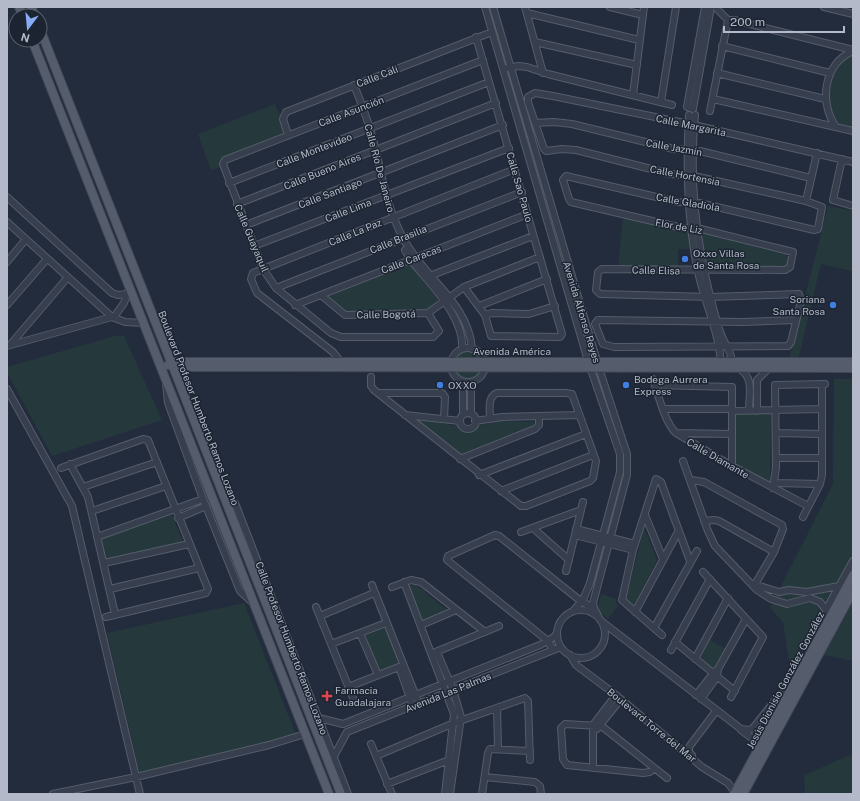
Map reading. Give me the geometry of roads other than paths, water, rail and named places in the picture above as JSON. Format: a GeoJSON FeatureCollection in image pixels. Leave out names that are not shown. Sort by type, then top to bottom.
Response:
{"type":"FeatureCollection","features":[{"type":"Feature","properties":{"kind":"main road","name":"Boulevard Profesor Humberto Ramos Lozano"},"geometry":{"type":"LineString","coordinates":[[35,48],[128,291],[143,323],[252,603],[329,794]]}},
{"type":"Feature","properties":{"kind":"main road","name":"Boulevard Profesor Humberto Ramos Lozano"},"geometry":{"type":"LineString","coordinates":[[47,48],[94,171],[291,659],[340,794]]}},
{"type":"Feature","properties":{"kind":"main road"},"geometry":{"type":"LineString","coordinates":[[80,163],[86,164],[90,159]]}},
{"type":"Feature","properties":{"kind":"main road"},"geometry":{"type":"LineString","coordinates":[[84,174],[88,171],[94,171]]}},
{"type":"Feature","properties":{"kind":"main road"},"geometry":{"type":"LineString","coordinates":[[155,355],[164,363],[172,364]]}},
{"type":"Feature","properties":{"kind":"main road","name":"Avenida América"},"geometry":{"type":"LineString","coordinates":[[734,366],[808,365],[853,362]]}},
{"type":"Feature","properties":{"kind":"main road","name":"Avenida América"},"geometry":{"type":"LineString","coordinates":[[172,364],[185,367],[345,363]]}},
{"type":"Feature","properties":{"kind":"main road","name":"Avenida América"},"geometry":{"type":"LineString","coordinates":[[172,364],[345,363],[450,365],[721,365],[769,368],[798,365]]}},
{"type":"Feature","properties":{"kind":"main road","name":"Avenida América"},"geometry":{"type":"LineString","coordinates":[[808,365],[853,368]]}},
{"type":"Feature","properties":{"kind":"main road"},"geometry":{"type":"LineString","coordinates":[[177,379],[179,372],[185,367]]}},
{"type":"Feature","properties":{"kind":"main road","name":"Jesús Dionisio González González"},"geometry":{"type":"LineString","coordinates":[[764,747],[792,687],[853,575]]}},
{"type":"Feature","properties":{"kind":"main road","name":"Jesús Dionisio González González"},"geometry":{"type":"LineString","coordinates":[[737,794],[853,591]]}},
{"type":"Feature","properties":{"kind":"main road"},"geometry":{"type":"LineString","coordinates":[[284,682],[293,682],[302,706],[312,716]]}},
{"type":"Feature","properties":{"kind":"street","name":"Avenida Alfonso Reyes"},"geometry":{"type":"LineString","coordinates":[[485,7],[492,32],[507,71]]}},
{"type":"Feature","properties":{"kind":"street","name":"Avenida Alfonso Reyes"},"geometry":{"type":"LineString","coordinates":[[493,7],[507,71],[620,454],[620,486],[609,540],[593,603],[594,608]]}},
{"type":"Feature","properties":{"kind":"street"},"geometry":{"type":"LineString","coordinates":[[610,7],[643,15]]}},
{"type":"Feature","properties":{"kind":"street"},"geometry":{"type":"LineString","coordinates":[[633,95],[644,7]]}},
{"type":"Feature","properties":{"kind":"street"},"geometry":{"type":"LineString","coordinates":[[661,102],[676,7]]}},
{"type":"Feature","properties":{"kind":"street"},"geometry":{"type":"LineString","coordinates":[[692,113],[687,107],[705,7]]}},
{"type":"Feature","properties":{"kind":"street"},"geometry":{"type":"LineString","coordinates":[[824,7],[853,14]]}},
{"type":"Feature","properties":{"kind":"street"},"geometry":{"type":"LineString","coordinates":[[721,365],[720,346],[701,270],[694,229],[689,176],[692,113],[714,8],[728,20],[734,20],[853,50]]}},
{"type":"Feature","properties":{"kind":"street"},"geometry":{"type":"LineString","coordinates":[[526,10],[545,73]]}},
{"type":"Feature","properties":{"kind":"street"},"geometry":{"type":"LineString","coordinates":[[526,10],[639,40]]}},
{"type":"Feature","properties":{"kind":"street"},"geometry":{"type":"LineString","coordinates":[[710,111],[728,20]]}},
{"type":"Feature","properties":{"kind":"street","name":"Calle Cali"},"geometry":{"type":"LineString","coordinates":[[288,135],[283,118],[286,112],[492,32]]}},
{"type":"Feature","properties":{"kind":"street","name":"Calle Sao Paulo"},"geometry":{"type":"LineString","coordinates":[[476,37],[503,125],[533,236],[563,332],[562,336],[491,336],[485,316]]}},
{"type":"Feature","properties":{"kind":"street"},"geometry":{"type":"LineString","coordinates":[[535,42],[637,65]]}},
{"type":"Feature","properties":{"kind":"street"},"geometry":{"type":"LineString","coordinates":[[722,46],[830,73]]}},
{"type":"Feature","properties":{"kind":"street"},"geometry":{"type":"LineString","coordinates":[[836,127],[830,119],[824,99],[830,73],[837,63],[853,50]]}},
{"type":"Feature","properties":{"kind":"street","name":"Calle Asunción"},"geometry":{"type":"LineString","coordinates":[[222,165],[224,160],[483,60]]}},
{"type":"Feature","properties":{"kind":"street"},"geometry":{"type":"LineString","coordinates":[[507,71],[523,66],[545,73],[672,105]]}},
{"type":"Feature","properties":{"kind":"street"},"geometry":{"type":"LineString","coordinates":[[717,73],[824,99]]}},
{"type":"Feature","properties":{"kind":"street","name":"Calle Montevideo"},"geometry":{"type":"LineString","coordinates":[[229,183],[489,82]]}},
{"type":"Feature","properties":{"kind":"street","name":"Calle Río De Janeiro"},"geometry":{"type":"LineString","coordinates":[[353,86],[368,129],[384,196],[391,218],[412,259],[446,299],[465,318],[470,330],[472,349]]}},
{"type":"Feature","properties":{"kind":"street","name":"Calle Margarita"},"geometry":{"type":"LineString","coordinates":[[535,123],[528,102],[528,97],[535,93],[691,124],[853,162]]}},
{"type":"Feature","properties":{"kind":"street"},"geometry":{"type":"LineString","coordinates":[[713,99],[853,131]]}},
{"type":"Feature","properties":{"kind":"street","name":"Calle Bueno Aires"},"geometry":{"type":"LineString","coordinates":[[237,204],[496,103]]}},
{"type":"Feature","properties":{"kind":"street","name":"Calle Jazmín"},"geometry":{"type":"LineString","coordinates":[[535,123],[554,122],[572,124],[811,178]]}},
{"type":"Feature","properties":{"kind":"street","name":"Calle Hortensia"},"geometry":{"type":"LineString","coordinates":[[535,123],[545,150],[568,149],[806,201],[820,205],[823,210]]}},
{"type":"Feature","properties":{"kind":"street","name":"Calle Santiago"},"geometry":{"type":"LineString","coordinates":[[246,225],[503,125]]}},
{"type":"Feature","properties":{"kind":"street","name":"Calle Lima"},"geometry":{"type":"LineString","coordinates":[[254,246],[509,148]]}},
{"type":"Feature","properties":{"kind":"street"},"geometry":{"type":"LineString","coordinates":[[806,201],[817,153]]}},
{"type":"Feature","properties":{"kind":"street"},"geometry":{"type":"LineString","coordinates":[[842,160],[834,201],[853,206]]}},
{"type":"Feature","properties":{"kind":"street","name":"Calle Guayaquil"},"geometry":{"type":"LineString","coordinates":[[222,165],[263,269],[276,288],[331,333],[341,337],[433,337],[438,333],[438,328],[428,313]]}},
{"type":"Feature","properties":{"kind":"street","name":"Calle La Paz"},"geometry":{"type":"LineString","coordinates":[[263,269],[515,169]]}},
{"type":"Feature","properties":{"kind":"street","name":"Calle Gladiola"},"geometry":{"type":"LineString","coordinates":[[564,178],[568,175],[678,202],[691,202],[814,230],[818,229],[823,210]]}},
{"type":"Feature","properties":{"kind":"street","name":"Flor de Liz"},"geometry":{"type":"LineString","coordinates":[[564,178],[569,199],[573,203],[790,250],[794,253],[788,270]]}},
{"type":"Feature","properties":{"kind":"street","name":"Calle Brasilia"},"geometry":{"type":"LineString","coordinates":[[276,288],[522,192]]}},
{"type":"Feature","properties":{"kind":"street"},"geometry":{"type":"LineString","coordinates":[[7,197],[112,293],[118,295],[128,291]]}},
{"type":"Feature","properties":{"kind":"street","name":"Calle Caracas"},"geometry":{"type":"LineString","coordinates":[[295,305],[528,214]]}},
{"type":"Feature","properties":{"kind":"street"},"geometry":{"type":"LineString","coordinates":[[7,222],[113,317],[125,322],[143,323]]}},
{"type":"Feature","properties":{"kind":"street"},"geometry":{"type":"LineString","coordinates":[[427,277],[533,236]]}},
{"type":"Feature","properties":{"kind":"street"},"geometry":{"type":"LineString","coordinates":[[7,262],[26,239]]}},
{"type":"Feature","properties":{"kind":"street","name":"Calle Bogotá"},"geometry":{"type":"LineString","coordinates":[[321,295],[346,314],[428,313],[464,287],[540,258]]}},
{"type":"Feature","properties":{"kind":"street"},"geometry":{"type":"LineString","coordinates":[[7,305],[47,259]]}},
{"type":"Feature","properties":{"kind":"street"},"geometry":{"type":"LineString","coordinates":[[263,269],[255,272],[251,277],[257,293],[345,363]]}},
{"type":"Feature","properties":{"kind":"street","name":"Calle Elisa"},"geometry":{"type":"LineString","coordinates":[[707,296],[600,294],[596,290],[598,273],[600,269],[788,270]]}},
{"type":"Feature","properties":{"kind":"street"},"geometry":{"type":"LineString","coordinates":[[9,346],[68,278]]}},
{"type":"Feature","properties":{"kind":"street"},"geometry":{"type":"LineString","coordinates":[[479,306],[547,279]]}},
{"type":"Feature","properties":{"kind":"street"},"geometry":{"type":"LineString","coordinates":[[464,287],[485,316],[492,313],[529,314],[555,306]]}},
{"type":"Feature","properties":{"kind":"street"},"geometry":{"type":"LineString","coordinates":[[9,346],[113,317],[124,303],[128,291]]}},
{"type":"Feature","properties":{"kind":"street"},"geometry":{"type":"LineString","coordinates":[[707,296],[799,294],[801,301],[790,344],[785,346],[607,346],[601,342],[595,324],[598,320],[715,322],[796,320]]}},
{"type":"Feature","properties":{"kind":"street","name":"Calle Río De Janeiro"},"geometry":{"type":"LineString","coordinates":[[446,299],[458,322],[462,337],[462,349]]}},
{"type":"Feature","properties":{"kind":"street"},"geometry":{"type":"LineString","coordinates":[[458,322],[465,318]]}},
{"type":"Feature","properties":{"kind":"street"},"geometry":{"type":"LineString","coordinates":[[715,322],[732,353],[734,366],[746,373],[749,380],[749,411]]}},
{"type":"Feature","properties":{"kind":"street"},"geometry":{"type":"LineString","coordinates":[[462,349],[472,349],[480,353],[485,365],[480,377],[471,382],[463,382],[453,374],[450,365],[454,354],[462,349]]}},
{"type":"Feature","properties":{"kind":"street"},"geometry":{"type":"LineString","coordinates":[[749,380],[757,380],[769,368]]}},
{"type":"Feature","properties":{"kind":"street"},"geometry":{"type":"LineString","coordinates":[[371,377],[372,388],[479,475],[521,506],[526,506],[590,481],[593,478],[596,463],[573,396],[566,393],[497,392],[493,394],[490,400],[490,419]]}},
{"type":"Feature","properties":{"kind":"street","name":"Calle Diamante"},"geometry":{"type":"LineString","coordinates":[[653,378],[672,429],[676,434],[732,466],[774,486],[808,506]]}},
{"type":"Feature","properties":{"kind":"street"},"geometry":{"type":"LineString","coordinates":[[757,380],[757,411]]}},
{"type":"Feature","properties":{"kind":"street"},"geometry":{"type":"LineString","coordinates":[[166,381],[168,403],[203,499],[240,591],[252,603]]}},
{"type":"Feature","properties":{"kind":"street"},"geometry":{"type":"LineString","coordinates":[[463,382],[462,426],[466,428],[474,426],[475,421],[471,414],[471,382]]}},
{"type":"Feature","properties":{"kind":"street"},"geometry":{"type":"LineString","coordinates":[[803,517],[820,484],[821,409],[824,384],[776,384],[776,458],[774,486],[820,484]]}},
{"type":"Feature","properties":{"kind":"street"},"geometry":{"type":"LineString","coordinates":[[655,385],[732,386],[732,466]]}},
{"type":"Feature","properties":{"kind":"street"},"geometry":{"type":"LineString","coordinates":[[7,389],[72,506],[140,794]]}},
{"type":"Feature","properties":{"kind":"street"},"geometry":{"type":"LineString","coordinates":[[378,393],[442,393],[445,397],[444,419]]}},
{"type":"Feature","properties":{"kind":"street"},"geometry":{"type":"LineString","coordinates":[[463,393],[471,393]]}},
{"type":"Feature","properties":{"kind":"street"},"geometry":{"type":"LineString","coordinates":[[749,395],[757,395]]}},
{"type":"Feature","properties":{"kind":"street"},"geometry":{"type":"LineString","coordinates":[[664,409],[757,411],[821,409]]}},
{"type":"Feature","properties":{"kind":"street"},"geometry":{"type":"LineString","coordinates":[[405,415],[444,419],[462,418],[471,414]]}},
{"type":"Feature","properties":{"kind":"street"},"geometry":{"type":"LineString","coordinates":[[475,421],[502,417],[579,415]]}},
{"type":"Feature","properties":{"kind":"street"},"geometry":{"type":"LineString","coordinates":[[460,459],[535,429],[539,425],[539,417]]}},
{"type":"Feature","properties":{"kind":"street"},"geometry":{"type":"LineString","coordinates":[[776,433],[821,434]]}},
{"type":"Feature","properties":{"kind":"street"},"geometry":{"type":"LineString","coordinates":[[479,475],[586,434]]}},
{"type":"Feature","properties":{"kind":"street"},"geometry":{"type":"LineString","coordinates":[[676,434],[732,434]]}},
{"type":"Feature","properties":{"kind":"street"},"geometry":{"type":"LineString","coordinates":[[61,468],[143,439],[149,441],[178,518],[208,589],[206,593],[106,617]]}},
{"type":"Feature","properties":{"kind":"street"},"geometry":{"type":"LineString","coordinates":[[501,491],[593,454]]}},
{"type":"Feature","properties":{"kind":"street"},"geometry":{"type":"LineString","coordinates":[[776,458],[821,458]]}},
{"type":"Feature","properties":{"kind":"street"},"geometry":{"type":"LineString","coordinates":[[683,461],[691,480],[704,521],[716,546],[763,595],[778,602],[790,604],[799,600],[813,598],[820,602],[826,610],[827,623]]}},
{"type":"Feature","properties":{"kind":"street"},"geometry":{"type":"LineString","coordinates":[[83,487],[157,462]]}},
{"type":"Feature","properties":{"kind":"street"},"geometry":{"type":"LineString","coordinates":[[70,464],[83,487],[92,511],[115,614]]}},
{"type":"Feature","properties":{"kind":"street"},"geometry":{"type":"LineString","coordinates":[[662,635],[622,600],[634,547],[656,479],[661,482],[690,562]]}},
{"type":"Feature","properties":{"kind":"street"},"geometry":{"type":"LineString","coordinates":[[691,480],[704,482],[781,524],[783,529],[774,552],[754,585]]}},
{"type":"Feature","properties":{"kind":"street"},"geometry":{"type":"LineString","coordinates":[[92,511],[166,486]]}},
{"type":"Feature","properties":{"kind":"street","name":"Avenida Alfonso Reyes"},"geometry":{"type":"LineString","coordinates":[[573,611],[582,602],[590,583],[601,539],[620,486]]}},
{"type":"Feature","properties":{"kind":"street"},"geometry":{"type":"LineString","coordinates":[[97,537],[203,499]]}},
{"type":"Feature","properties":{"kind":"street"},"geometry":{"type":"LineString","coordinates":[[566,571],[583,502]]}},
{"type":"Feature","properties":{"kind":"street","name":"Calle Profesor Humberto Ramos Lozano"},"geometry":{"type":"LineString","coordinates":[[235,503],[291,659]]}},
{"type":"Feature","properties":{"kind":"street"},"geometry":{"type":"LineString","coordinates":[[178,518],[206,506]]}},
{"type":"Feature","properties":{"kind":"street"},"geometry":{"type":"LineString","coordinates":[[521,532],[581,510]]}},
{"type":"Feature","properties":{"kind":"street"},"geometry":{"type":"LineString","coordinates":[[645,515],[663,559]]}},
{"type":"Feature","properties":{"kind":"street"},"geometry":{"type":"LineString","coordinates":[[704,521],[711,520],[719,522],[774,552]]}},
{"type":"Feature","properties":{"kind":"street"},"geometry":{"type":"LineString","coordinates":[[533,528],[569,560]]}},
{"type":"Feature","properties":{"kind":"street"},"geometry":{"type":"LineString","coordinates":[[576,532],[634,547]]}},
{"type":"Feature","properties":{"kind":"street"},"geometry":{"type":"LineString","coordinates":[[635,612],[678,532]]}},
{"type":"Feature","properties":{"kind":"street"},"geometry":{"type":"LineString","coordinates":[[553,650],[548,641],[447,560],[448,556],[495,535],[501,536],[582,602],[594,608],[600,619],[604,627],[604,641],[596,652],[584,657],[570,655],[562,647],[557,633],[562,620],[573,611],[587,611],[600,619],[737,728],[764,747]]}},
{"type":"Feature","properties":{"kind":"street"},"geometry":{"type":"LineString","coordinates":[[104,563],[189,544]]}},
{"type":"Feature","properties":{"kind":"street"},"geometry":{"type":"LineString","coordinates":[[654,628],[697,551]]}},
{"type":"Feature","properties":{"kind":"street"},"geometry":{"type":"LineString","coordinates":[[826,610],[853,561]]}},
{"type":"Feature","properties":{"kind":"street"},"geometry":{"type":"LineString","coordinates":[[110,588],[199,568]]}},
{"type":"Feature","properties":{"kind":"street"},"geometry":{"type":"LineString","coordinates":[[703,572],[763,638],[731,697]]}},
{"type":"Feature","properties":{"kind":"street"},"geometry":{"type":"LineString","coordinates":[[392,587],[414,579],[421,582],[485,632]]}},
{"type":"Feature","properties":{"kind":"street"},"geometry":{"type":"LineString","coordinates":[[671,650],[710,579]]}},
{"type":"Feature","properties":{"kind":"street"},"geometry":{"type":"LineString","coordinates":[[404,582],[450,691],[457,722],[450,794]]}},
{"type":"Feature","properties":{"kind":"street"},"geometry":{"type":"LineString","coordinates":[[372,585],[416,705]]}},
{"type":"Feature","properties":{"kind":"street"},"geometry":{"type":"LineString","coordinates":[[754,585],[779,592],[789,590],[798,592],[839,586]]}},
{"type":"Feature","properties":{"kind":"street"},"geometry":{"type":"LineString","coordinates":[[778,602],[776,598],[779,592]]}},
{"type":"Feature","properties":{"kind":"street"},"geometry":{"type":"LineString","coordinates":[[798,592],[800,596],[799,600]]}},
{"type":"Feature","properties":{"kind":"street"},"geometry":{"type":"LineString","coordinates":[[320,616],[374,593]]}},
{"type":"Feature","properties":{"kind":"street"},"geometry":{"type":"LineString","coordinates":[[695,659],[728,598]]}},
{"type":"Feature","properties":{"kind":"street"},"geometry":{"type":"LineString","coordinates":[[316,607],[353,698]]}},
{"type":"Feature","properties":{"kind":"street"},"geometry":{"type":"LineString","coordinates":[[421,624],[456,610]]}},
{"type":"Feature","properties":{"kind":"street"},"geometry":{"type":"LineString","coordinates":[[698,697],[716,673],[746,619]]}},
{"type":"Feature","properties":{"kind":"street"},"geometry":{"type":"LineString","coordinates":[[331,644],[386,623]]}},
{"type":"Feature","properties":{"kind":"street"},"geometry":{"type":"LineString","coordinates":[[434,653],[499,626]]}},
{"type":"Feature","properties":{"kind":"street"},"geometry":{"type":"LineString","coordinates":[[360,633],[378,675]]}},
{"type":"Feature","properties":{"kind":"street","name":"Avenida Las Palmas"},"geometry":{"type":"LineString","coordinates":[[343,724],[413,697],[548,641],[557,633]]}},
{"type":"Feature","properties":{"kind":"street"},"geometry":{"type":"LineString","coordinates":[[675,642],[695,659],[716,673],[735,691]]}},
{"type":"Feature","properties":{"kind":"street","name":"Avenida Las Palmas"},"geometry":{"type":"LineString","coordinates":[[347,732],[562,647]]}},
{"type":"Feature","properties":{"kind":"street","name":"Boulevard Torre del Mar"},"geometry":{"type":"LineString","coordinates":[[570,655],[576,665],[616,695],[670,740],[728,783],[737,794]]}},
{"type":"Feature","properties":{"kind":"street"},"geometry":{"type":"LineString","coordinates":[[348,687],[399,667],[413,697]]}},
{"type":"Feature","properties":{"kind":"street"},"geometry":{"type":"LineString","coordinates":[[737,728],[746,730],[754,728],[777,698],[792,687]]}},
{"type":"Feature","properties":{"kind":"street"},"geometry":{"type":"LineString","coordinates":[[607,712],[616,695]]}},
{"type":"Feature","properties":{"kind":"street"},"geometry":{"type":"LineString","coordinates":[[376,756],[457,722],[526,698],[528,701],[530,760]]}},
{"type":"Feature","properties":{"kind":"street"},"geometry":{"type":"LineString","coordinates":[[593,768],[593,733],[596,726],[607,712],[621,699]]}},
{"type":"Feature","properties":{"kind":"street"},"geometry":{"type":"LineString","coordinates":[[497,708],[498,748]]}},
{"type":"Feature","properties":{"kind":"street"},"geometry":{"type":"LineString","coordinates":[[709,770],[689,752],[691,743],[716,711]]}},
{"type":"Feature","properties":{"kind":"street"},"geometry":{"type":"LineString","coordinates":[[312,716],[343,724],[347,732],[328,764]]}},
{"type":"Feature","properties":{"kind":"street","name":"Calle Profesor Humberto Ramos Lozano"},"geometry":{"type":"LineString","coordinates":[[312,716],[334,756],[348,794]]}},
{"type":"Feature","properties":{"kind":"street"},"geometry":{"type":"LineString","coordinates":[[445,794],[449,760],[457,722]]}},
{"type":"Feature","properties":{"kind":"street"},"geometry":{"type":"LineString","coordinates":[[654,768],[650,772],[644,773],[565,764],[562,752],[562,726],[565,724],[596,726],[654,768],[667,778]]}},
{"type":"Feature","properties":{"kind":"street"},"geometry":{"type":"LineString","coordinates":[[53,794],[136,778],[269,745],[305,734]]}},
{"type":"Feature","properties":{"kind":"street"},"geometry":{"type":"LineString","coordinates":[[665,735],[683,746],[691,743]]}},
{"type":"Feature","properties":{"kind":"street"},"geometry":{"type":"LineString","coordinates":[[371,744],[392,794]]}},
{"type":"Feature","properties":{"kind":"street"},"geometry":{"type":"LineString","coordinates":[[482,794],[489,750],[498,748],[530,751]]}},
{"type":"Feature","properties":{"kind":"street"},"geometry":{"type":"LineString","coordinates":[[387,784],[449,760]]}},
{"type":"Feature","properties":{"kind":"street"},"geometry":{"type":"LineString","coordinates":[[485,777],[539,783],[541,794]]}},
{"type":"Feature","properties":{"kind":"place","name":"Oxxo Villas de Santa Rosa"},"geometry":{"type":"Point","coordinates":[685,259]}},
{"type":"Feature","properties":{"kind":"place","name":"Soriana Santa Rosa"},"geometry":{"type":"Point","coordinates":[833,305]}},
{"type":"Feature","properties":{"kind":"place","name":"OXXO"},"geometry":{"type":"Point","coordinates":[440,385]}},
{"type":"Feature","properties":{"kind":"place","name":"Bodega Aurrera Express"},"geometry":{"type":"Point","coordinates":[626,385]}},
{"type":"Feature","properties":{"kind":"place","name":"Farmacia Guadalajara"},"geometry":{"type":"Point","coordinates":[327,696]}}]}
